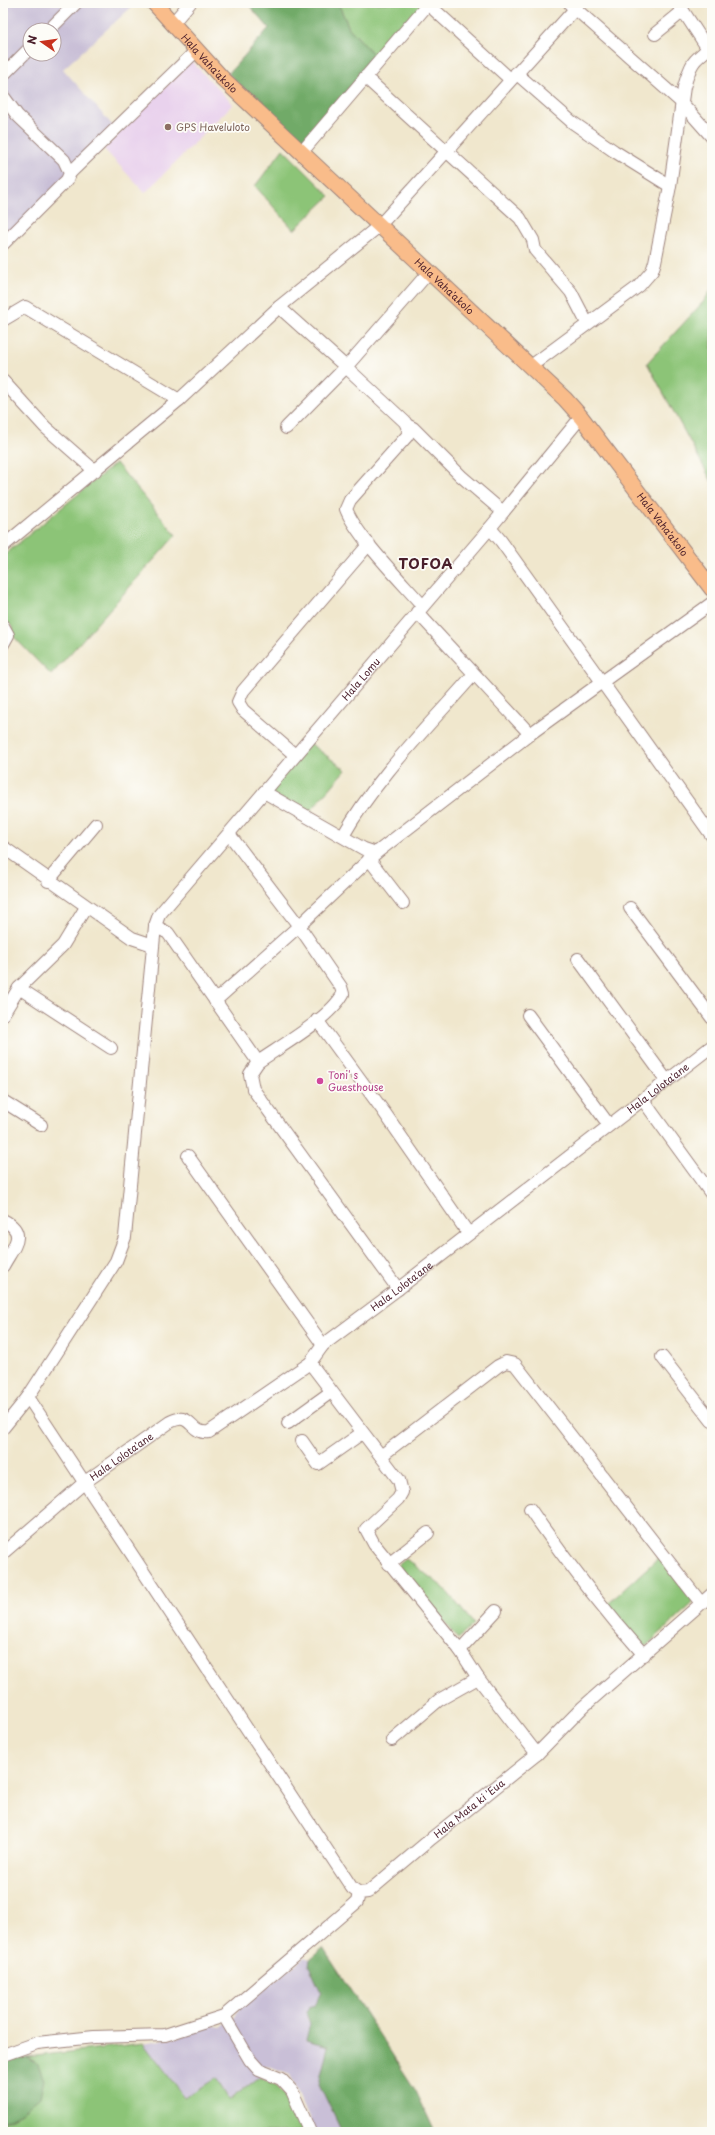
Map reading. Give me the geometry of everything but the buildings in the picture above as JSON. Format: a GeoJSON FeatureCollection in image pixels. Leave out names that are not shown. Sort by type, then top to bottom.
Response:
{"type":"FeatureCollection","features":[{"type":"Feature","properties":{"kind":"main road","name":"Hala Vaha'akolo"},"geometry":{"type":"LineString","coordinates":[[154,3],[222,78],[300,153],[531,366],[581,417],[712,589]]}},
{"type":"Feature","properties":{"kind":"street"},"geometry":{"type":"LineString","coordinates":[[57,22],[76,3]]}},
{"type":"Feature","properties":{"kind":"street"},"geometry":{"type":"LineString","coordinates":[[172,24],[190,3]]}},
{"type":"Feature","properties":{"kind":"street"},"geometry":{"type":"LineString","coordinates":[[300,153],[429,3],[513,76],[572,122],[614,151],[670,186]]}},
{"type":"Feature","properties":{"kind":"street"},"geometry":{"type":"LineString","coordinates":[[4,541],[95,471],[179,400],[279,307],[379,226],[513,76],[572,6],[681,102],[712,137]]}},
{"type":"Feature","properties":{"kind":"street"},"geometry":{"type":"LineString","coordinates":[[531,366],[587,322],[639,286],[652,271],[670,186],[681,102],[688,71],[696,57],[710,47],[680,7],[655,34]]}},
{"type":"Feature","properties":{"kind":"street"},"geometry":{"type":"LineString","coordinates":[[3,244],[67,180],[70,173],[197,50]]}},
{"type":"Feature","properties":{"kind":"street"},"geometry":{"type":"LineString","coordinates":[[3,75],[22,56]]}},
{"type":"Feature","properties":{"kind":"street"},"geometry":{"type":"LineString","coordinates":[[365,77],[520,218],[533,240],[535,250],[571,292],[587,322]]}},
{"type":"Feature","properties":{"kind":"street"},"geometry":{"type":"LineString","coordinates":[[3,96],[17,115],[64,160],[70,173]]}},
{"type":"Feature","properties":{"kind":"street"},"geometry":{"type":"LineString","coordinates":[[286,428],[346,367],[429,272]]}},
{"type":"Feature","properties":{"kind":"street"},"geometry":{"type":"LineString","coordinates":[[3,320],[26,307],[179,400]]}},
{"type":"Feature","properties":{"kind":"street"},"geometry":{"type":"LineString","coordinates":[[279,307],[346,367],[407,425],[413,428],[461,476],[503,512]]}},
{"type":"Feature","properties":{"kind":"street"},"geometry":{"type":"LineString","coordinates":[[3,381],[45,427],[95,471]]}},
{"type":"Feature","properties":{"kind":"street","name":"Hala Lomu"},"geometry":{"type":"LineString","coordinates":[[3,1428],[28,1397],[116,1262],[125,1238],[154,926],[159,915],[490,528],[581,417]]}},
{"type":"Feature","properties":{"kind":"street"},"geometry":{"type":"LineString","coordinates":[[407,425],[409,431],[407,436],[350,500],[346,509],[350,518],[369,544],[420,609],[474,674],[530,734]]}},
{"type":"Feature","properties":{"kind":"street"},"geometry":{"type":"LineString","coordinates":[[490,528],[502,541],[712,836]]}},
{"type":"Feature","properties":{"kind":"street"},"geometry":{"type":"LineString","coordinates":[[295,755],[243,710],[238,702],[243,691],[369,544]]}},
{"type":"Feature","properties":{"kind":"street"},"geometry":{"type":"LineString","coordinates":[[215,1001],[299,926],[373,856],[530,734],[712,603]]}},
{"type":"Feature","properties":{"kind":"street"},"geometry":{"type":"LineString","coordinates":[[3,626],[8,635],[3,644]]}},
{"type":"Feature","properties":{"kind":"street"},"geometry":{"type":"LineString","coordinates":[[343,836],[356,813],[374,788],[474,674]]}},
{"type":"Feature","properties":{"kind":"street"},"geometry":{"type":"LineString","coordinates":[[264,792],[343,836],[373,856],[403,903]]}},
{"type":"Feature","properties":{"kind":"street"},"geometry":{"type":"LineString","coordinates":[[48,881],[96,824]]}},
{"type":"Feature","properties":{"kind":"street"},"geometry":{"type":"LineString","coordinates":[[229,834],[299,926],[341,987],[343,994],[339,1001],[317,1020],[258,1062],[250,1074],[253,1089],[398,1289]]}},
{"type":"Feature","properties":{"kind":"street"},"geometry":{"type":"LineString","coordinates":[[3,847],[48,881],[132,938],[153,946]]}},
{"type":"Feature","properties":{"kind":"street"},"geometry":{"type":"LineString","coordinates":[[3,1014],[19,988],[63,945],[86,907]]}},
{"type":"Feature","properties":{"kind":"street"},"geometry":{"type":"LineString","coordinates":[[630,908],[712,1018]]}},
{"type":"Feature","properties":{"kind":"street"},"geometry":{"type":"LineString","coordinates":[[154,926],[168,933],[258,1062]]}},
{"type":"Feature","properties":{"kind":"street"},"geometry":{"type":"LineString","coordinates":[[578,959],[667,1081]]}},
{"type":"Feature","properties":{"kind":"street"},"geometry":{"type":"LineString","coordinates":[[19,988],[111,1048]]}},
{"type":"Feature","properties":{"kind":"street"},"geometry":{"type":"LineString","coordinates":[[528,1015],[608,1125]]}},
{"type":"Feature","properties":{"kind":"street"},"geometry":{"type":"LineString","coordinates":[[317,1020],[384,1112],[468,1233]]}},
{"type":"Feature","properties":{"kind":"street","name":"Hala Lolota'ane"},"geometry":{"type":"LineString","coordinates":[[85,1482],[178,1418],[187,1419],[196,1429],[203,1432],[209,1432],[310,1363],[323,1345],[398,1289],[468,1233],[712,1046]]}},
{"type":"Feature","properties":{"kind":"street"},"geometry":{"type":"LineString","coordinates":[[643,1100],[712,1195]]}},
{"type":"Feature","properties":{"kind":"street"},"geometry":{"type":"LineString","coordinates":[[3,1101],[41,1125]]}},
{"type":"Feature","properties":{"kind":"street"},"geometry":{"type":"LineString","coordinates":[[188,1156],[323,1345]]}},
{"type":"Feature","properties":{"kind":"street"},"geometry":{"type":"LineString","coordinates":[[3,1220],[11,1224],[17,1231],[18,1238],[3,1266]]}},
{"type":"Feature","properties":{"kind":"street"},"geometry":{"type":"LineString","coordinates":[[662,1357],[712,1421]]}},
{"type":"Feature","properties":{"kind":"street"},"geometry":{"type":"LineString","coordinates":[[381,1456],[498,1366],[506,1362],[515,1364],[701,1603]]}},
{"type":"Feature","properties":{"kind":"street"},"geometry":{"type":"LineString","coordinates":[[310,1363],[399,1480],[402,1492],[398,1499],[366,1529],[389,1564],[460,1650],[478,1678],[537,1754]]}},
{"type":"Feature","properties":{"kind":"street"},"geometry":{"type":"LineString","coordinates":[[288,1423],[331,1392]]}},
{"type":"Feature","properties":{"kind":"street"},"geometry":{"type":"LineString","coordinates":[[28,1397],[352,1888],[359,1894]]}},
{"type":"Feature","properties":{"kind":"street"},"geometry":{"type":"LineString","coordinates":[[302,1441],[318,1464],[362,1433]]}},
{"type":"Feature","properties":{"kind":"street"},"geometry":{"type":"LineString","coordinates":[[3,1553],[85,1482]]}},
{"type":"Feature","properties":{"kind":"street"},"geometry":{"type":"LineString","coordinates":[[530,1509],[577,1575],[644,1655]]}},
{"type":"Feature","properties":{"kind":"street"},"geometry":{"type":"LineString","coordinates":[[389,1564],[428,1533]]}},
{"type":"Feature","properties":{"kind":"street","name":"Hala Mata ki 'Eua"},"geometry":{"type":"LineString","coordinates":[[224,2016],[357,1902],[359,1894],[368,1892],[432,1838],[537,1754],[583,1707],[712,1594]]}},
{"type":"Feature","properties":{"kind":"street"},"geometry":{"type":"LineString","coordinates":[[460,1650],[496,1611]]}},
{"type":"Feature","properties":{"kind":"street"},"geometry":{"type":"LineString","coordinates":[[392,1740],[438,1700],[478,1678]]}},
{"type":"Feature","properties":{"kind":"street"},"geometry":{"type":"LineString","coordinates":[[3,2055],[37,2043],[94,2037],[164,2035],[224,2016],[250,2060],[259,2070],[281,2079],[292,2091],[310,2132]]}},
{"type":"Feature","properties":{"kind":"shaded area"},"geometry":{"type":"Polygon","coordinates":[[[3,3],[136,3],[63,69],[114,127],[3,240],[3,3]]]}},
{"type":"Feature","properties":{"kind":"shaded area","name":"GPS Haveluloto"},"geometry":{"type":"Polygon","coordinates":[[[191,61],[233,104],[145,193],[104,149],[191,61]]]}},
{"type":"Feature","properties":{"kind":"shaded area"},"geometry":{"type":"Polygon","coordinates":[[[305,1957],[310,1959],[309,1966],[321,1991],[315,2005],[309,2007],[307,2018],[310,2024],[306,2040],[328,2046],[319,2084],[342,2132],[315,2132],[290,2075],[266,2066],[260,2077],[229,2100],[185,2098],[143,2043],[178,2037],[211,2025],[221,2027],[235,2017],[239,2008],[305,1957]]]}},
{"type":"Feature","properties":{"kind":"green space"},"geometry":{"type":"Polygon","coordinates":[[[247,3],[338,3],[349,28],[376,57],[307,137],[300,139],[228,74],[269,28],[247,3]]]}},
{"type":"Feature","properties":{"kind":"green space"},"geometry":{"type":"Polygon","coordinates":[[[338,3],[423,3],[376,57],[349,28],[338,3]]]}},
{"type":"Feature","properties":{"kind":"green space"},"geometry":{"type":"Polygon","coordinates":[[[283,149],[330,196],[294,230],[255,186],[283,149]]]}},
{"type":"Feature","properties":{"kind":"green space"},"geometry":{"type":"Polygon","coordinates":[[[712,288],[712,482],[647,363],[704,301],[712,288]]]}},
{"type":"Feature","properties":{"kind":"green space"},"geometry":{"type":"Polygon","coordinates":[[[116,463],[176,535],[51,675],[13,636],[12,627],[3,617],[3,556],[116,463]]]}},
{"type":"Feature","properties":{"kind":"green space"},"geometry":{"type":"Polygon","coordinates":[[[308,742],[346,770],[307,815],[269,792],[308,742]]]}},
{"type":"Feature","properties":{"kind":"green space"},"geometry":{"type":"Polygon","coordinates":[[[659,1557],[692,1598],[692,1604],[646,1646],[641,1646],[607,1605],[659,1557]]]}},
{"type":"Feature","properties":{"kind":"green space"},"geometry":{"type":"Polygon","coordinates":[[[406,1559],[443,1587],[474,1624],[458,1639],[397,1566],[406,1559]]]}},
{"type":"Feature","properties":{"kind":"green space"},"geometry":{"type":"Polygon","coordinates":[[[323,1948],[416,2091],[435,2132],[342,2132],[319,2084],[328,2046],[306,2040],[310,2024],[306,2012],[309,2007],[315,2005],[321,1992],[309,1966],[310,1959],[323,1948]]]}},
{"type":"Feature","properties":{"kind":"green space"},"geometry":{"type":"Polygon","coordinates":[[[143,2043],[185,2098],[216,2078],[229,2100],[260,2077],[268,2081],[282,2093],[292,2107],[303,2132],[3,2132],[3,2122],[21,2113],[38,2064],[27,2057],[143,2043]]]}},
{"type":"Feature","properties":{"kind":"green space"},"geometry":{"type":"Polygon","coordinates":[[[27,2057],[38,2064],[44,2080],[40,2097],[21,2113],[3,2122],[3,2061],[27,2057]]]}},
{"type":"Feature","properties":{"kind":"place","name":"GPS Haveluloto"},"geometry":{"type":"Point","coordinates":[168,127]}},
{"type":"Feature","properties":{"kind":"place","name":"Toni' s Guesthouse"},"geometry":{"type":"Point","coordinates":[320,1081]}},
{"type":"Feature","properties":{"kind":"district","name":"TOFOA"},"geometry":{"type":"Point","coordinates":[426,564]}}]}
